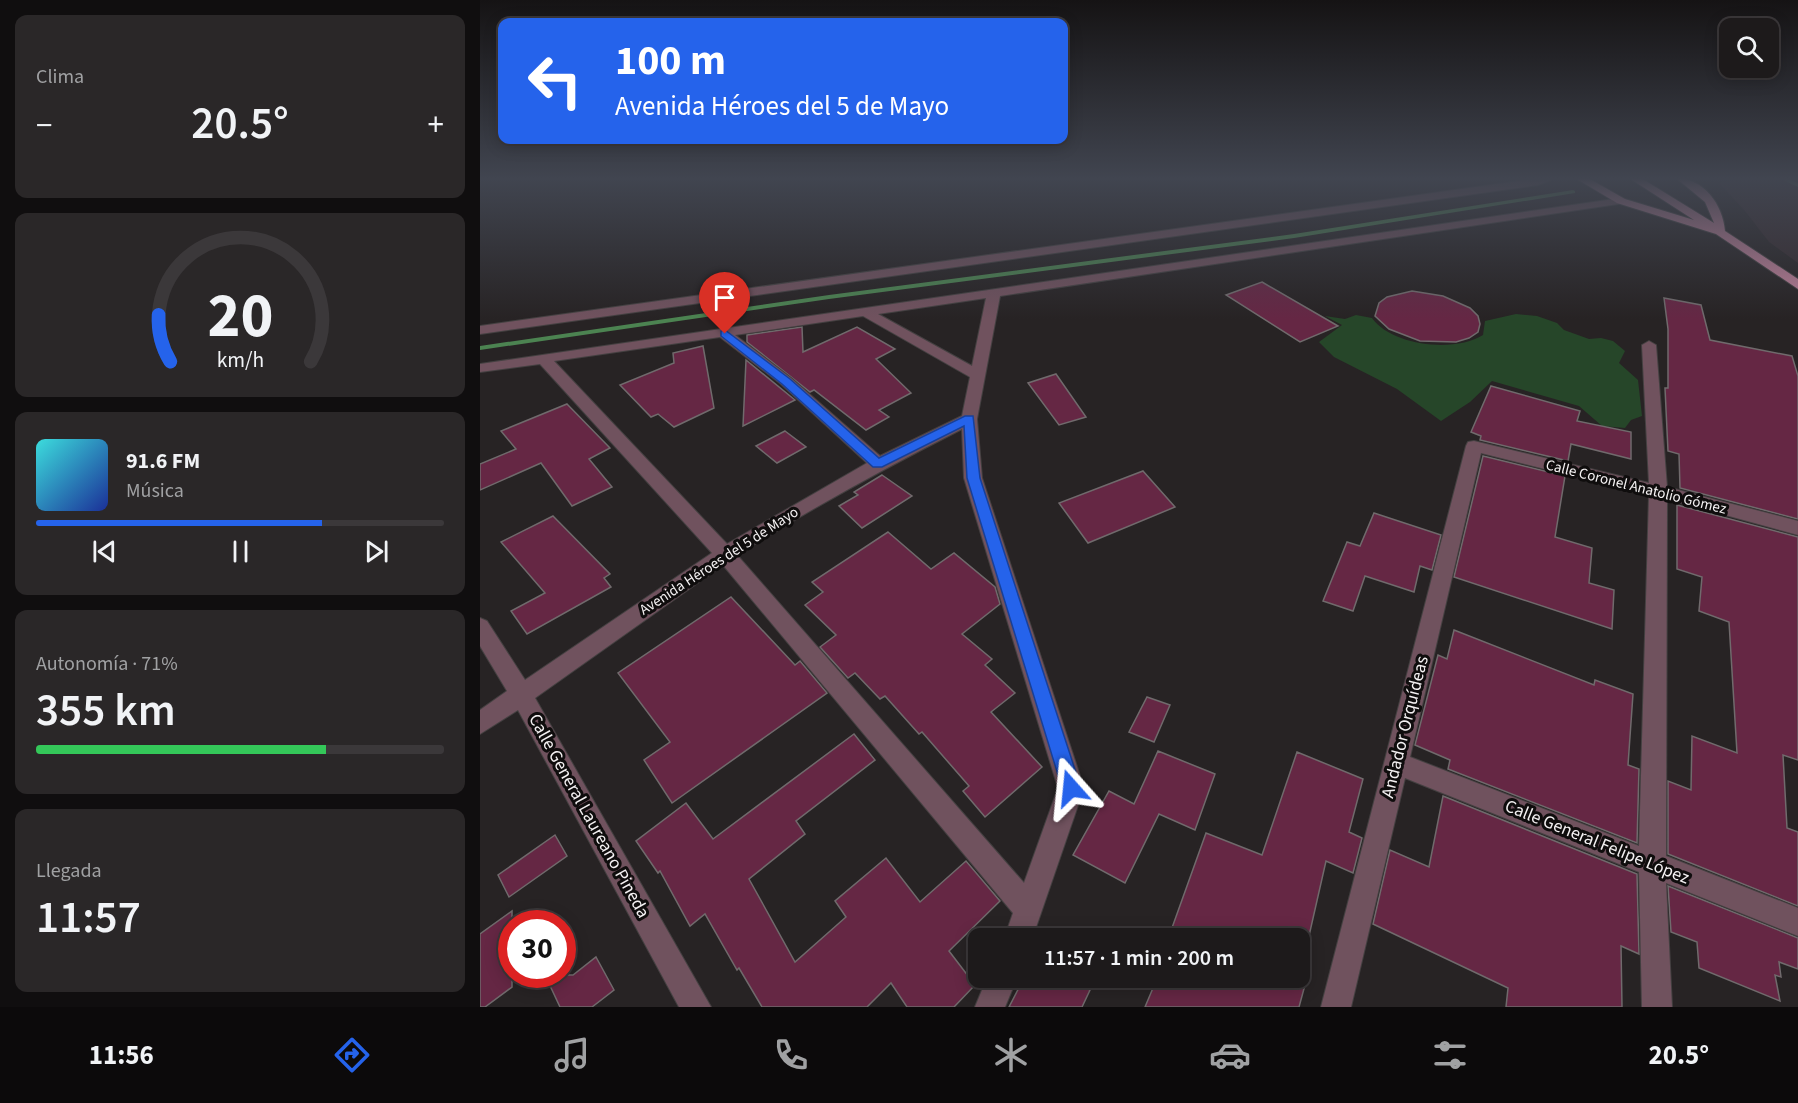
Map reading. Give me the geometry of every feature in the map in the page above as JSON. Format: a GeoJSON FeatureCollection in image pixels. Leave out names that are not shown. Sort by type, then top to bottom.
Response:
{"type":"FeatureCollection","features":[{"type":"Feature","properties":{"kind":"main road"},"geometry":{"type":"LineString","coordinates":[[1698,225],[1720,232]]}},
{"type":"Feature","properties":{"kind":"main road"},"geometry":{"type":"LineString","coordinates":[[1709,225],[1798,285]]}},
{"type":"Feature","properties":{"kind":"main road"},"geometry":{"type":"LineString","coordinates":[[1720,225],[1720,232]]}},
{"type":"Feature","properties":{"kind":"street"},"geometry":{"type":"LineString","coordinates":[[480,330],[1240,225]]}},
{"type":"Feature","properties":{"kind":"street"},"geometry":{"type":"LineString","coordinates":[[480,368],[725,334],[994,292],[1456,225]]}},
{"type":"Feature","properties":{"kind":"street"},"geometry":{"type":"LineString","coordinates":[[994,292],[969,419],[973,478],[1071,788],[1022,928]]}},
{"type":"Feature","properties":{"kind":"street"},"geometry":{"type":"LineString","coordinates":[[867,313],[978,375]]}},
{"type":"Feature","properties":{"kind":"street"},"geometry":{"type":"LineString","coordinates":[[725,334],[786,381],[878,464]]}},
{"type":"Feature","properties":{"kind":"street"},"geometry":{"type":"LineString","coordinates":[[1648,345],[1658,491],[1652,863],[1656,1007]]}},
{"type":"Feature","properties":{"kind":"street"},"geometry":{"type":"LineString","coordinates":[[544,359],[725,554],[1029,910]]}},
{"type":"Feature","properties":{"kind":"street","name":"Avenida Héroes del 5 de Mayo"},"geometry":{"type":"LineString","coordinates":[[480,723],[725,554],[878,464],[969,419]]}},
{"type":"Feature","properties":{"kind":"street","name":"Calle Coronel Anatolio Gómez"},"geometry":{"type":"LineString","coordinates":[[1474,446],[1798,528]]}},
{"type":"Feature","properties":{"kind":"street","name":"Andador Orquídeas"},"geometry":{"type":"LineString","coordinates":[[1336,1007],[1474,446]]}},
{"type":"Feature","properties":{"kind":"street","name":"Calle General Laureano Pineda"},"geometry":{"type":"LineString","coordinates":[[480,627],[521,694],[696,1007]]}},
{"type":"Feature","properties":{"kind":"street","name":"Calle General Felipe López"},"geometry":{"type":"LineString","coordinates":[[1396,763],[1798,922]]}},
{"type":"Feature","properties":{"kind":"street"},"geometry":{"type":"LineString","coordinates":[[990,1007],[998,988]]}},
{"type":"Feature","properties":{"kind":"shaded area"},"geometry":{"type":"Polygon","coordinates":[[[1756,225],[1798,225],[1798,263],[1769,242],[1756,225]]]}},
{"type":"Feature","properties":{"kind":"green space"},"geometry":{"type":"Polygon","coordinates":[[[1516,314],[1537,316],[1557,323],[1564,330],[1589,339],[1601,338],[1613,341],[1625,351],[1619,363],[1638,380],[1642,416],[1631,420],[1625,428],[1602,426],[1579,406],[1492,381],[1470,402],[1441,421],[1397,389],[1334,357],[1319,342],[1342,325],[1325,316],[1345,319],[1356,315],[1372,318],[1381,328],[1394,335],[1424,344],[1441,345],[1471,341],[1483,335],[1485,321],[1516,314]]]}},
{"type":"Feature","properties":{"kind":"building"},"geometry":{"type":"Polygon","coordinates":[[[1262,282],[1338,326],[1300,342],[1226,295],[1262,282]]]}},
{"type":"Feature","properties":{"kind":"building"},"geometry":{"type":"Polygon","coordinates":[[[1412,291],[1443,296],[1470,308],[1478,316],[1480,324],[1478,332],[1456,342],[1420,341],[1389,329],[1375,316],[1379,303],[1387,297],[1412,291]]]}},
{"type":"Feature","properties":{"kind":"building"},"geometry":{"type":"Polygon","coordinates":[[[1664,298],[1701,305],[1710,340],[1792,356],[1798,376],[1798,519],[1680,488],[1679,454],[1668,451],[1665,388],[1668,388],[1668,329],[1664,298]]]}},
{"type":"Feature","properties":{"kind":"building"},"geometry":{"type":"Polygon","coordinates":[[[802,327],[803,352],[857,327],[895,349],[876,359],[911,393],[879,410],[889,417],[866,430],[814,390],[810,392],[747,342],[747,335],[802,327]]]}},
{"type":"Feature","properties":{"kind":"building"},"geometry":{"type":"Polygon","coordinates":[[[703,346],[714,408],[674,427],[658,414],[651,417],[620,385],[674,363],[673,353],[703,346]]]}},
{"type":"Feature","properties":{"kind":"building"},"geometry":{"type":"Polygon","coordinates":[[[746,360],[795,400],[743,426],[746,360]]]}},
{"type":"Feature","properties":{"kind":"building"},"geometry":{"type":"Polygon","coordinates":[[[1056,374],[1086,417],[1059,425],[1028,383],[1056,374]]]}},
{"type":"Feature","properties":{"kind":"building"},"geometry":{"type":"Polygon","coordinates":[[[1491,386],[1580,411],[1577,421],[1631,432],[1631,459],[1571,444],[1568,461],[1480,440],[1481,436],[1471,432],[1491,386]]]}},
{"type":"Feature","properties":{"kind":"building"},"geometry":{"type":"Polygon","coordinates":[[[567,404],[610,448],[589,459],[612,487],[572,506],[541,463],[480,490],[480,464],[516,449],[501,431],[567,404]]]}},
{"type":"Feature","properties":{"kind":"building"},"geometry":{"type":"Polygon","coordinates":[[[785,431],[806,447],[777,463],[756,446],[785,431]]]}},
{"type":"Feature","properties":{"kind":"building"},"geometry":{"type":"Polygon","coordinates":[[[1483,456],[1565,476],[1555,537],[1592,548],[1589,583],[1614,590],[1612,629],[1454,577],[1483,456]]]}},
{"type":"Feature","properties":{"kind":"building"},"geometry":{"type":"Polygon","coordinates":[[[1143,471],[1175,507],[1088,543],[1059,503],[1143,471]]]}},
{"type":"Feature","properties":{"kind":"building"},"geometry":{"type":"Polygon","coordinates":[[[882,475],[912,496],[862,528],[839,506],[858,495],[854,492],[882,475]]]}},
{"type":"Feature","properties":{"kind":"building"},"geometry":{"type":"Polygon","coordinates":[[[1677,505],[1798,537],[1798,760],[1783,755],[1787,828],[1798,832],[1798,906],[1668,854],[1668,781],[1691,790],[1692,736],[1737,753],[1729,622],[1699,611],[1702,577],[1677,569],[1677,505]]]}},
{"type":"Feature","properties":{"kind":"building"},"geometry":{"type":"Polygon","coordinates":[[[1374,513],[1441,535],[1432,570],[1420,566],[1414,592],[1365,576],[1353,611],[1323,601],[1347,542],[1360,546],[1374,513]]]}},
{"type":"Feature","properties":{"kind":"building"},"geometry":{"type":"Polygon","coordinates":[[[553,516],[610,574],[604,578],[611,587],[527,634],[511,611],[545,593],[501,542],[553,516]]]}},
{"type":"Feature","properties":{"kind":"building"},"geometry":{"type":"Polygon","coordinates":[[[888,532],[931,569],[954,553],[995,587],[1000,604],[962,634],[992,659],[985,665],[1015,693],[991,712],[1042,767],[985,817],[963,791],[969,786],[922,732],[919,734],[885,696],[880,699],[855,673],[848,678],[820,647],[836,635],[805,605],[823,592],[812,582],[888,532]]]}},
{"type":"Feature","properties":{"kind":"building"},"geometry":{"type":"Polygon","coordinates":[[[731,597],[795,665],[800,661],[827,693],[672,803],[644,760],[670,742],[618,673],[731,597]]]}},
{"type":"Feature","properties":{"kind":"building"},"geometry":{"type":"Polygon","coordinates":[[[1454,630],[1594,685],[1595,680],[1633,694],[1628,765],[1639,769],[1637,843],[1448,769],[1450,760],[1415,745],[1438,655],[1447,659],[1454,630]]]}},
{"type":"Feature","properties":{"kind":"building"},"geometry":{"type":"Polygon","coordinates":[[[1147,697],[1170,705],[1154,742],[1129,732],[1147,697]]]}},
{"type":"Feature","properties":{"kind":"building"},"geometry":{"type":"Polygon","coordinates":[[[854,734],[875,760],[796,821],[805,834],[749,879],[795,962],[846,917],[835,901],[886,858],[920,902],[966,861],[1000,901],[972,928],[968,928],[968,932],[949,951],[968,976],[968,988],[972,988],[954,1007],[907,1007],[891,983],[867,1007],[762,1007],[739,968],[737,970],[705,914],[690,926],[660,871],[658,873],[636,841],[686,803],[713,839],[854,734]]]}},
{"type":"Feature","properties":{"kind":"building"},"geometry":{"type":"Polygon","coordinates":[[[1158,751],[1215,774],[1195,830],[1159,814],[1125,883],[1073,855],[1109,791],[1134,804],[1158,751]]]}},
{"type":"Feature","properties":{"kind":"building"},"geometry":{"type":"Polygon","coordinates":[[[1297,752],[1363,779],[1349,832],[1362,838],[1353,873],[1326,861],[1310,931],[1310,928],[1172,928],[1206,833],[1262,855],[1297,752]]]}},
{"type":"Feature","properties":{"kind":"building"},"geometry":{"type":"Polygon","coordinates":[[[1443,796],[1637,874],[1639,954],[1621,946],[1622,1007],[1506,1007],[1508,988],[1373,924],[1390,850],[1429,867],[1443,796]]]}},
{"type":"Feature","properties":{"kind":"building"},"geometry":{"type":"Polygon","coordinates":[[[555,835],[567,856],[509,897],[498,875],[555,835]]]}},
{"type":"Feature","properties":{"kind":"building"},"geometry":{"type":"Polygon","coordinates":[[[1668,886],[1798,938],[1798,969],[1779,962],[1781,977],[1775,975],[1780,1001],[1699,968],[1697,942],[1671,932],[1668,886]]]}},
{"type":"Feature","properties":{"kind":"building"},"geometry":{"type":"Polygon","coordinates":[[[498,921],[498,988],[511,988],[485,1007],[480,1007],[480,934],[498,921]]]}},
{"type":"Feature","properties":{"kind":"building"},"geometry":{"type":"Polygon","coordinates":[[[596,957],[614,990],[592,1007],[560,1007],[551,988],[576,988],[576,973],[596,957]]]}},
{"type":"Feature","properties":{"kind":"building"},"geometry":{"type":"Polygon","coordinates":[[[1019,988],[1086,988],[1090,990],[1082,1007],[1009,1007],[1019,988]]]}},
{"type":"Feature","properties":{"kind":"building"},"geometry":{"type":"Polygon","coordinates":[[[1153,988],[1304,988],[1299,1007],[1145,1007],[1153,988]]]}},
{"type":"Feature","properties":{"kind":"waterway"},"geometry":{"type":"LineString","coordinates":[[480,348],[829,297],[1364,225]]}},
{"type":"Feature","properties":{"kind":"route"},"geometry":{"type":"LineString","coordinates":[[725,334],[786,381],[878,464],[969,419],[973,478],[1071,788]]}}]}
